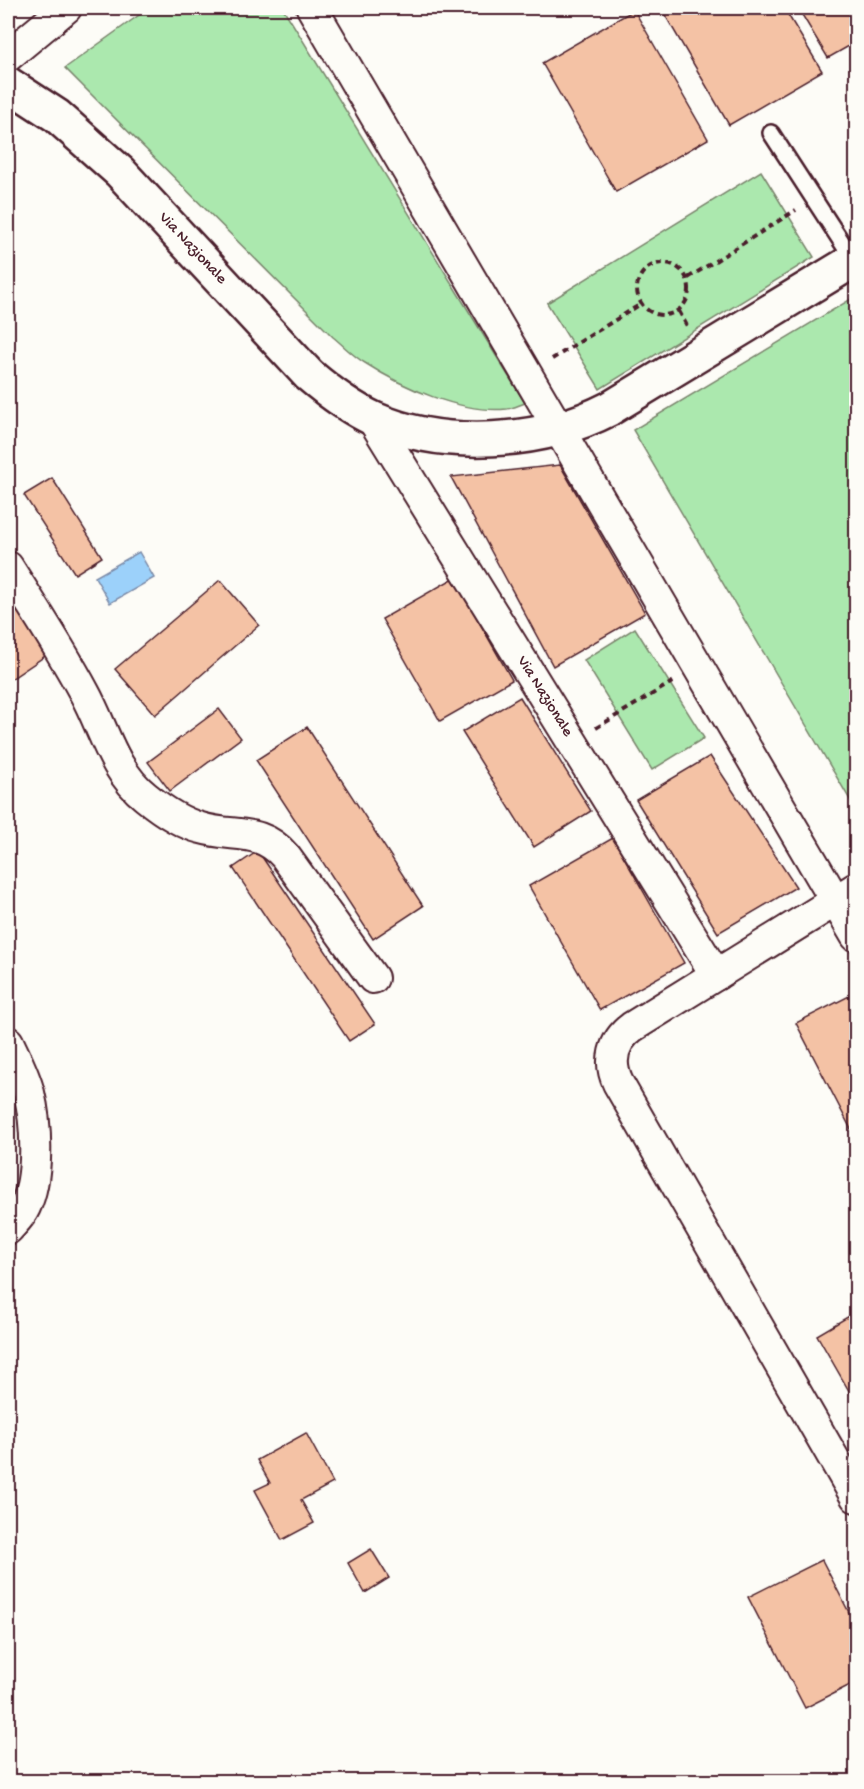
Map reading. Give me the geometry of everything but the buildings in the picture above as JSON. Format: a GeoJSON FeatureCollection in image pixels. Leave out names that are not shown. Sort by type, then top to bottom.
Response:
{"type":"FeatureCollection","features":[{"type":"Feature","properties":{"kind":"street"},"geometry":{"type":"LineString","coordinates":[[8,56],[66,8]]}},
{"type":"Feature","properties":{"kind":"street"},"geometry":{"type":"LineString","coordinates":[[312,8],[699,666],[846,894],[856,936]]}},
{"type":"Feature","properties":{"kind":"street","name":"Via Nazionale"},"geometry":{"type":"LineString","coordinates":[[8,84],[57,116],[120,172],[309,375],[338,398],[372,418],[411,431],[455,437],[522,436],[578,424],[609,409],[855,260]]}},
{"type":"Feature","properties":{"kind":"street","name":"Via Nazionale"},"geometry":{"type":"LineString","coordinates":[[372,418],[716,975]]}},
{"type":"Feature","properties":{"kind":"street"},"geometry":{"type":"LineString","coordinates":[[8,567],[73,671],[86,694],[112,755],[129,781],[154,803],[187,823],[226,834],[252,834],[272,842],[285,856],[373,978]]}},
{"type":"Feature","properties":{"kind":"street"},"geometry":{"type":"LineString","coordinates":[[846,894],[626,1031],[615,1046],[613,1070],[618,1083],[856,1497]]}},
{"type":"Feature","properties":{"kind":"street"},"geometry":{"type":"LineString","coordinates":[[8,1042],[29,1093],[35,1147],[29,1197],[20,1215],[8,1229]]}},
{"type":"Feature","properties":{"kind":"lane"},"geometry":{"type":"LineString","coordinates":[[771,133],[855,260]]}},
{"type":"Feature","properties":{"kind":"path"},"geometry":{"type":"LineString","coordinates":[[688,278],[814,199]]}},
{"type":"Feature","properties":{"kind":"path"},"geometry":{"type":"LineString","coordinates":[[658,263],[675,265],[688,278],[689,296],[679,311],[663,316],[647,310],[641,304],[638,296],[638,280],[649,267],[658,263]]}},
{"type":"Feature","properties":{"kind":"path"},"geometry":{"type":"LineString","coordinates":[[528,374],[641,304]]}},
{"type":"Feature","properties":{"kind":"path"},"geometry":{"type":"LineString","coordinates":[[572,742],[699,666]]}},
{"type":"Feature","properties":{"kind":"green space"},"geometry":{"type":"Polygon","coordinates":[[[149,8],[283,8],[525,403],[507,409],[489,409],[452,403],[396,381],[356,357],[333,337],[65,68],[149,8]]]}},
{"type":"Feature","properties":{"kind":"green space"},"geometry":{"type":"Polygon","coordinates":[[[761,171],[814,257],[600,389],[547,303],[761,171]]]}},
{"type":"Feature","properties":{"kind":"green space"},"geometry":{"type":"Polygon","coordinates":[[[856,296],[856,810],[633,430],[856,296]]]}},
{"type":"Feature","properties":{"kind":"green space"},"geometry":{"type":"Polygon","coordinates":[[[635,628],[704,738],[652,770],[584,660],[635,628]]]}},
{"type":"Feature","properties":{"kind":"water"},"geometry":{"type":"Polygon","coordinates":[[[139,552],[154,578],[110,603],[95,577],[139,552]]]}}]}
